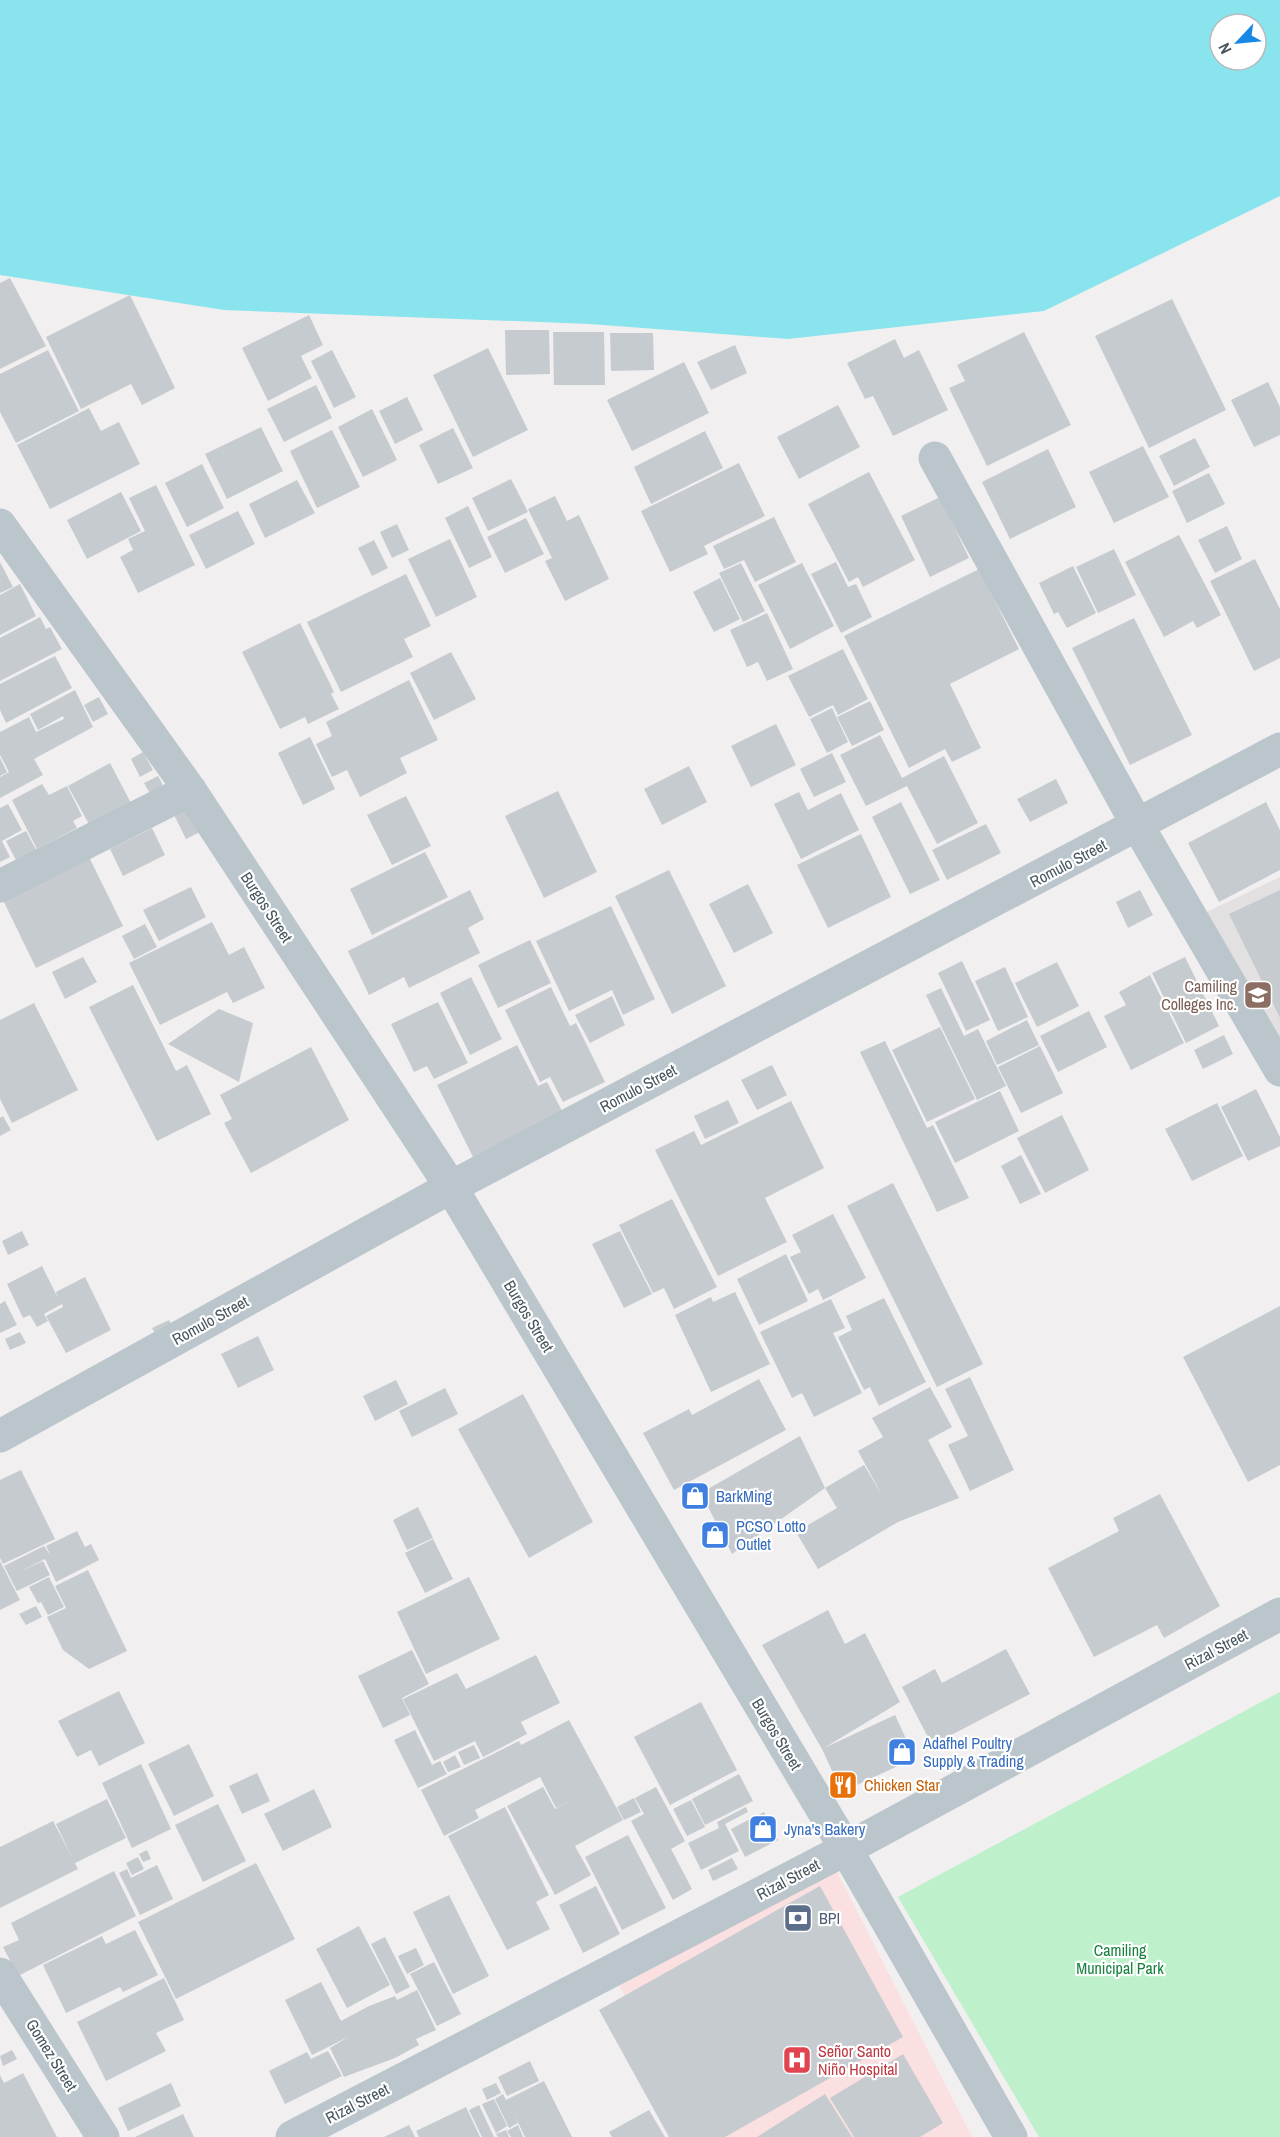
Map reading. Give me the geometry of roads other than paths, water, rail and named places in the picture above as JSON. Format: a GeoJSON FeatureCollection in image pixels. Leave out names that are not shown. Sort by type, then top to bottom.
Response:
{"type":"FeatureCollection","features":[{"type":"Feature","properties":{"kind":"street"},"geometry":{"type":"LineString","coordinates":[[935,458],[1138,826],[1280,1070]]}},
{"type":"Feature","properties":{"kind":"street","name":"Burgos Street"},"geometry":{"type":"LineString","coordinates":[[0,525],[190,790],[451,1186],[846,1849],[1011,2137]]}},
{"type":"Feature","properties":{"kind":"street","name":"Romulo Street"},"geometry":{"type":"LineString","coordinates":[[0,1436],[451,1186],[1138,826],[1280,749]]}},
{"type":"Feature","properties":{"kind":"street"},"geometry":{"type":"LineString","coordinates":[[0,886],[190,790]]}},
{"type":"Feature","properties":{"kind":"street","name":"Rizal Street"},"geometry":{"type":"LineString","coordinates":[[292,2137],[846,1849],[1280,1614]]}},
{"type":"Feature","properties":{"kind":"street","name":"Gomez Street"},"geometry":{"type":"LineString","coordinates":[[0,1974],[103,2137]]}},
{"type":"Feature","properties":{"kind":"water"},"geometry":{"type":"Polygon","coordinates":[[[0,0],[1280,0],[1280,196],[1044,311],[788,339],[590,324],[224,310],[0,275],[0,0]]]}},
{"type":"Feature","properties":{"kind":"place","name":"Camiling Colleges Inc."},"geometry":{"type":"Point","coordinates":[1258,995]}},
{"type":"Feature","properties":{"kind":"place","name":"BarkMing"},"geometry":{"type":"Point","coordinates":[695,1496]}},
{"type":"Feature","properties":{"kind":"place","name":"PCSO Lotto Outlet"},"geometry":{"type":"Point","coordinates":[715,1535]}},
{"type":"Feature","properties":{"kind":"place","name":"Adafhel Poultry Supply & Trading"},"geometry":{"type":"Point","coordinates":[902,1752]}},
{"type":"Feature","properties":{"kind":"place","name":"Chicken Star"},"geometry":{"type":"Point","coordinates":[843,1785]}},
{"type":"Feature","properties":{"kind":"place","name":"Jyna's Bakery"},"geometry":{"type":"Point","coordinates":[763,1829]}},
{"type":"Feature","properties":{"kind":"place","name":"BPI"},"geometry":{"type":"Point","coordinates":[798,1918]}},
{"type":"Feature","properties":{"kind":"place","name":"Señor Santo Niño Hospital"},"geometry":{"type":"Point","coordinates":[797,2060]}},
{"type":"Feature","properties":{"kind":"park label","name":"Camiling Municipal Park"},"geometry":{"type":"Point","coordinates":[1120,1959]}}]}
